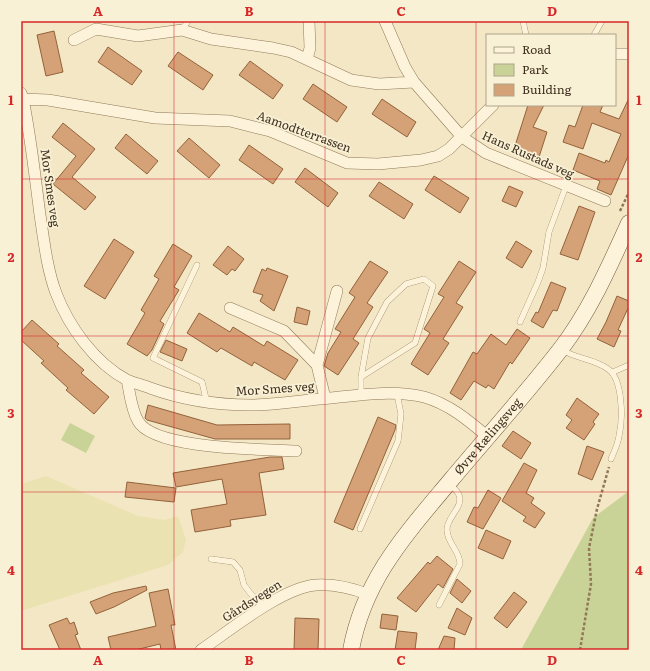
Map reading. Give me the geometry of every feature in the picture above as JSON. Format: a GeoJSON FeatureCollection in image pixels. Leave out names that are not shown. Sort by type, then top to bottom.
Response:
{"type":"FeatureCollection","features":[{"type":"Feature","properties":{"kind":"main road","name":"Øvre Rælingsveg"},"geometry":{"type":"LineString","coordinates":[[351,650],[357,624],[367,594],[393,551],[560,349],[586,312],[629,223]]}},
{"type":"Feature","properties":{"kind":"street"},"geometry":{"type":"LineString","coordinates":[[307,59],[310,48],[309,21]]}},
{"type":"Feature","properties":{"kind":"street","name":"Hans Rustads veg"},"geometry":{"type":"LineString","coordinates":[[385,21],[405,67],[414,82],[462,137],[486,153],[605,201]]}},
{"type":"Feature","properties":{"kind":"street"},"geometry":{"type":"LineString","coordinates":[[74,40],[96,29],[138,36],[185,26],[211,39],[273,48],[307,59],[332,73],[352,80],[379,84],[414,82]]}},
{"type":"Feature","properties":{"kind":"street"},"geometry":{"type":"LineString","coordinates":[[616,54],[629,54]]}},
{"type":"Feature","properties":{"kind":"street","name":"Aamodtterrassen"},"geometry":{"type":"LineString","coordinates":[[22,96],[155,118],[230,121],[270,131],[347,163],[378,164],[421,160],[438,156],[449,149],[462,137],[492,106]]}},
{"type":"Feature","properties":{"kind":"street","name":"Mor Smes veg"},"geometry":{"type":"LineString","coordinates":[[22,96],[29,126],[44,241],[56,294],[80,336],[92,352],[107,366],[127,380],[173,396],[207,403],[252,405],[361,395],[397,394],[424,397],[452,409],[467,419],[488,437]]}},
{"type":"Feature","properties":{"kind":"street"},"geometry":{"type":"LineString","coordinates":[[325,398],[317,365],[337,291]]}},
{"type":"Feature","properties":{"kind":"street"},"geometry":{"type":"LineString","coordinates":[[230,308],[284,331],[317,365]]}},
{"type":"Feature","properties":{"kind":"street"},"geometry":{"type":"LineString","coordinates":[[127,380],[132,406],[138,422],[145,429],[155,434],[185,444],[296,451]]}},
{"type":"Feature","properties":{"kind":"street","name":"Gårdsvegen"},"geometry":{"type":"LineString","coordinates":[[201,650],[264,607],[292,592],[315,585],[347,587],[367,594]]}},
{"type":"Feature","properties":{"kind":"lane"},"geometry":{"type":"LineString","coordinates":[[523,21],[526,34]]}},
{"type":"Feature","properties":{"kind":"lane"},"geometry":{"type":"LineString","coordinates":[[595,34],[602,21]]}},
{"type":"Feature","properties":{"kind":"lane"},"geometry":{"type":"LineString","coordinates":[[520,322],[543,268],[549,232],[566,186]]}},
{"type":"Feature","properties":{"kind":"lane"},"geometry":{"type":"LineString","coordinates":[[197,265],[152,358],[202,382],[207,403]]}},
{"type":"Feature","properties":{"kind":"lane"},"geometry":{"type":"LineString","coordinates":[[361,377],[415,343],[433,286],[424,279],[406,284],[387,302],[368,338],[361,377],[361,395]]}},
{"type":"Feature","properties":{"kind":"lane"},"geometry":{"type":"LineString","coordinates":[[560,349],[571,356],[606,367],[613,372],[619,385],[620,436],[612,459]]}},
{"type":"Feature","properties":{"kind":"lane"},"geometry":{"type":"LineString","coordinates":[[613,372],[629,365]]}},
{"type":"Feature","properties":{"kind":"lane"},"geometry":{"type":"LineString","coordinates":[[360,529],[398,441],[401,414],[397,394]]}},
{"type":"Feature","properties":{"kind":"lane"},"geometry":{"type":"LineString","coordinates":[[439,604],[460,564],[460,558],[446,530],[447,524],[460,500],[459,495],[448,483]]}},
{"type":"Feature","properties":{"kind":"lane"},"geometry":{"type":"LineString","coordinates":[[211,559],[233,562],[240,570],[244,584],[251,594],[264,607]]}},
{"type":"Feature","properties":{"kind":"path"},"geometry":{"type":"LineString","coordinates":[[580,650],[591,584],[589,548],[597,509],[612,459]]}},
{"type":"Feature","properties":{"kind":"shaded area"},"geometry":{"type":"Polygon","coordinates":[[[46,476],[138,516],[164,520],[178,516],[186,540],[183,552],[168,565],[21,611],[21,484],[46,476]]]}},
{"type":"Feature","properties":{"kind":"green space"},"geometry":{"type":"Polygon","coordinates":[[[70,423],[95,436],[86,453],[61,440],[70,423]]]}},
{"type":"Feature","properties":{"kind":"green space"},"geometry":{"type":"Polygon","coordinates":[[[629,491],[629,650],[520,650],[593,518],[629,491]]]}},
{"type":"Feature","properties":{"kind":"building"},"geometry":{"type":"Polygon","coordinates":[[[54,31],[63,72],[46,76],[37,35],[54,31]]]}},
{"type":"Feature","properties":{"kind":"building"},"geometry":{"type":"Polygon","coordinates":[[[108,47],[142,71],[132,85],[98,62],[108,47]]]}},
{"type":"Feature","properties":{"kind":"building"},"geometry":{"type":"Polygon","coordinates":[[[178,52],[213,75],[203,90],[168,66],[178,52]]]}},
{"type":"Feature","properties":{"kind":"building"},"geometry":{"type":"Polygon","coordinates":[[[250,61],[283,85],[273,99],[239,75],[250,61]]]}},
{"type":"Feature","properties":{"kind":"building"},"geometry":{"type":"Polygon","coordinates":[[[313,84],[347,107],[337,122],[303,99],[313,84]]]}},
{"type":"Feature","properties":{"kind":"building"},"geometry":{"type":"Polygon","coordinates":[[[629,98],[629,154],[611,195],[597,189],[600,181],[573,170],[579,153],[605,163],[606,160],[609,162],[621,134],[592,123],[583,149],[563,142],[569,125],[575,127],[583,106],[603,106],[600,112],[619,119],[629,98]]]}},
{"type":"Feature","properties":{"kind":"building"},"geometry":{"type":"Polygon","coordinates":[[[382,99],[416,122],[407,137],[372,114],[382,99]]]}},
{"type":"Feature","properties":{"kind":"building"},"geometry":{"type":"Polygon","coordinates":[[[528,106],[544,106],[533,127],[547,132],[539,157],[514,149],[528,106]]]}},
{"type":"Feature","properties":{"kind":"building"},"geometry":{"type":"Polygon","coordinates":[[[63,123],[95,149],[72,177],[96,197],[85,210],[53,184],[76,156],[52,137],[63,123]]]}},
{"type":"Feature","properties":{"kind":"building"},"geometry":{"type":"Polygon","coordinates":[[[126,134],[158,161],[147,174],[115,148],[126,134]]]}},
{"type":"Feature","properties":{"kind":"building"},"geometry":{"type":"Polygon","coordinates":[[[189,138],[220,165],[209,178],[177,151],[189,138]]]}},
{"type":"Feature","properties":{"kind":"building"},"geometry":{"type":"Polygon","coordinates":[[[249,145],[283,169],[273,184],[239,160],[249,145]]]}},
{"type":"Feature","properties":{"kind":"building"},"geometry":{"type":"Polygon","coordinates":[[[305,168],[338,193],[328,207],[295,182],[305,168]]]}},
{"type":"Feature","properties":{"kind":"building"},"geometry":{"type":"Polygon","coordinates":[[[434,176],[469,198],[460,213],[425,190],[434,176]]]}},
{"type":"Feature","properties":{"kind":"building"},"geometry":{"type":"Polygon","coordinates":[[[379,182],[413,204],[404,219],[369,196],[379,182]]]}},
{"type":"Feature","properties":{"kind":"building"},"geometry":{"type":"Polygon","coordinates":[[[509,186],[523,192],[516,207],[502,201],[509,186]]]}},
{"type":"Feature","properties":{"kind":"building"},"geometry":{"type":"Polygon","coordinates":[[[579,206],[595,212],[578,260],[560,254],[579,206]]]}},
{"type":"Feature","properties":{"kind":"building"},"geometry":{"type":"Polygon","coordinates":[[[114,239],[134,252],[105,299],[84,286],[114,239]]]}},
{"type":"Feature","properties":{"kind":"building"},"geometry":{"type":"Polygon","coordinates":[[[516,241],[532,251],[522,268],[506,258],[516,241]]]}},
{"type":"Feature","properties":{"kind":"building"},"geometry":{"type":"Polygon","coordinates":[[[173,244],[192,256],[174,287],[179,290],[160,321],[164,324],[152,350],[147,356],[127,344],[145,313],[141,310],[159,279],[154,276],[173,244]]]}},
{"type":"Feature","properties":{"kind":"building"},"geometry":{"type":"Polygon","coordinates":[[[228,246],[244,259],[235,271],[232,269],[227,275],[213,265],[228,246]]]}},
{"type":"Feature","properties":{"kind":"building"},"geometry":{"type":"Polygon","coordinates":[[[370,261],[388,272],[367,303],[373,307],[353,339],[359,343],[338,375],[324,366],[328,353],[341,332],[335,329],[355,297],[349,293],[370,261]]]}},
{"type":"Feature","properties":{"kind":"building"},"geometry":{"type":"Polygon","coordinates":[[[459,261],[476,272],[456,303],[463,307],[443,339],[449,343],[428,375],[411,364],[430,333],[424,329],[444,297],[438,294],[459,261]]]}},
{"type":"Feature","properties":{"kind":"building"},"geometry":{"type":"Polygon","coordinates":[[[267,268],[288,276],[274,311],[260,301],[263,295],[253,292],[262,269],[266,271],[267,268]]]}},
{"type":"Feature","properties":{"kind":"building"},"geometry":{"type":"Polygon","coordinates":[[[551,282],[566,288],[557,311],[553,310],[543,328],[531,321],[536,312],[538,313],[551,282]]]}},
{"type":"Feature","properties":{"kind":"building"},"geometry":{"type":"Polygon","coordinates":[[[617,296],[629,301],[629,306],[618,330],[621,331],[614,347],[597,339],[617,296]]]}},
{"type":"Feature","properties":{"kind":"building"},"geometry":{"type":"Polygon","coordinates":[[[297,307],[310,311],[307,325],[294,322],[297,307]]]}},
{"type":"Feature","properties":{"kind":"building"},"geometry":{"type":"Polygon","coordinates":[[[199,313],[230,332],[233,327],[264,346],[267,341],[298,360],[285,380],[254,362],[252,366],[221,348],[217,352],[187,333],[199,313]]]}},
{"type":"Feature","properties":{"kind":"building"},"geometry":{"type":"Polygon","coordinates":[[[32,320],[59,344],[57,346],[84,370],[81,373],[109,397],[94,414],[66,390],[68,388],[41,363],[44,361],[21,340],[21,332],[32,320]]]}},
{"type":"Feature","properties":{"kind":"building"},"geometry":{"type":"Polygon","coordinates":[[[517,329],[530,338],[512,364],[510,362],[494,389],[488,385],[486,388],[474,381],[461,400],[450,393],[473,352],[477,354],[491,334],[506,345],[517,329]]]}},
{"type":"Feature","properties":{"kind":"building"},"geometry":{"type":"Polygon","coordinates":[[[166,340],[187,349],[182,361],[160,352],[166,340]]]}},
{"type":"Feature","properties":{"kind":"building"},"geometry":{"type":"Polygon","coordinates":[[[577,398],[599,414],[593,422],[595,424],[584,440],[566,428],[572,420],[566,415],[577,398]]]}},
{"type":"Feature","properties":{"kind":"building"},"geometry":{"type":"Polygon","coordinates":[[[148,405],[217,425],[290,424],[290,439],[215,439],[147,420],[145,418],[148,405]]]}},
{"type":"Feature","properties":{"kind":"building"},"geometry":{"type":"Polygon","coordinates":[[[378,417],[396,425],[395,430],[353,530],[334,522],[378,417]]]}},
{"type":"Feature","properties":{"kind":"building"},"geometry":{"type":"Polygon","coordinates":[[[513,431],[531,443],[521,459],[502,446],[513,431]]]}},
{"type":"Feature","properties":{"kind":"building"},"geometry":{"type":"Polygon","coordinates":[[[587,446],[604,452],[592,480],[578,474],[587,446]]]}},
{"type":"Feature","properties":{"kind":"building"},"geometry":{"type":"Polygon","coordinates":[[[270,457],[282,457],[284,469],[259,473],[266,515],[230,520],[231,526],[195,532],[191,510],[227,504],[222,479],[176,487],[173,473],[270,457]]]}},
{"type":"Feature","properties":{"kind":"building"},"geometry":{"type":"Polygon","coordinates":[[[524,463],[537,470],[526,493],[534,498],[531,503],[545,513],[535,528],[523,521],[526,517],[502,501],[524,463]]]}},
{"type":"Feature","properties":{"kind":"building"},"geometry":{"type":"Polygon","coordinates":[[[127,482],[176,488],[174,502],[125,497],[127,482]]]}},
{"type":"Feature","properties":{"kind":"building"},"geometry":{"type":"Polygon","coordinates":[[[488,490],[501,498],[483,529],[467,522],[474,507],[478,508],[488,490]]]}},
{"type":"Feature","properties":{"kind":"building"},"geometry":{"type":"Polygon","coordinates":[[[486,530],[511,541],[503,559],[478,548],[486,530]]]}},
{"type":"Feature","properties":{"kind":"building"},"geometry":{"type":"Polygon","coordinates":[[[437,556],[453,569],[443,588],[438,584],[416,612],[397,598],[428,562],[430,564],[437,556]]]}},
{"type":"Feature","properties":{"kind":"building"},"geometry":{"type":"Polygon","coordinates":[[[457,579],[471,591],[462,603],[450,593],[457,579]]]}},
{"type":"Feature","properties":{"kind":"building"},"geometry":{"type":"Polygon","coordinates":[[[146,586],[147,590],[114,607],[96,614],[90,602],[113,593],[146,586]]]}},
{"type":"Feature","properties":{"kind":"building"},"geometry":{"type":"Polygon","coordinates":[[[168,589],[175,625],[171,625],[176,650],[161,650],[160,644],[135,650],[111,650],[108,637],[156,626],[149,593],[168,589]]]}},
{"type":"Feature","properties":{"kind":"building"},"geometry":{"type":"Polygon","coordinates":[[[514,592],[527,602],[507,628],[494,618],[514,592]]]}},
{"type":"Feature","properties":{"kind":"building"},"geometry":{"type":"Polygon","coordinates":[[[457,608],[472,618],[465,635],[448,628],[457,608]]]}},
{"type":"Feature","properties":{"kind":"building"},"geometry":{"type":"Polygon","coordinates":[[[382,614],[398,616],[396,630],[380,628],[382,614]]]}},
{"type":"Feature","properties":{"kind":"building"},"geometry":{"type":"Polygon","coordinates":[[[67,618],[70,624],[74,622],[78,634],[75,635],[81,650],[60,650],[49,625],[67,618]]]}},
{"type":"Feature","properties":{"kind":"building"},"geometry":{"type":"Polygon","coordinates":[[[295,618],[319,619],[318,650],[294,650],[295,618]]]}},
{"type":"Feature","properties":{"kind":"building"},"geometry":{"type":"Polygon","coordinates":[[[398,631],[417,633],[415,650],[395,650],[398,631]]]}},
{"type":"Feature","properties":{"kind":"building"},"geometry":{"type":"Polygon","coordinates":[[[444,636],[455,638],[454,650],[438,650],[444,636]]]}}]}
